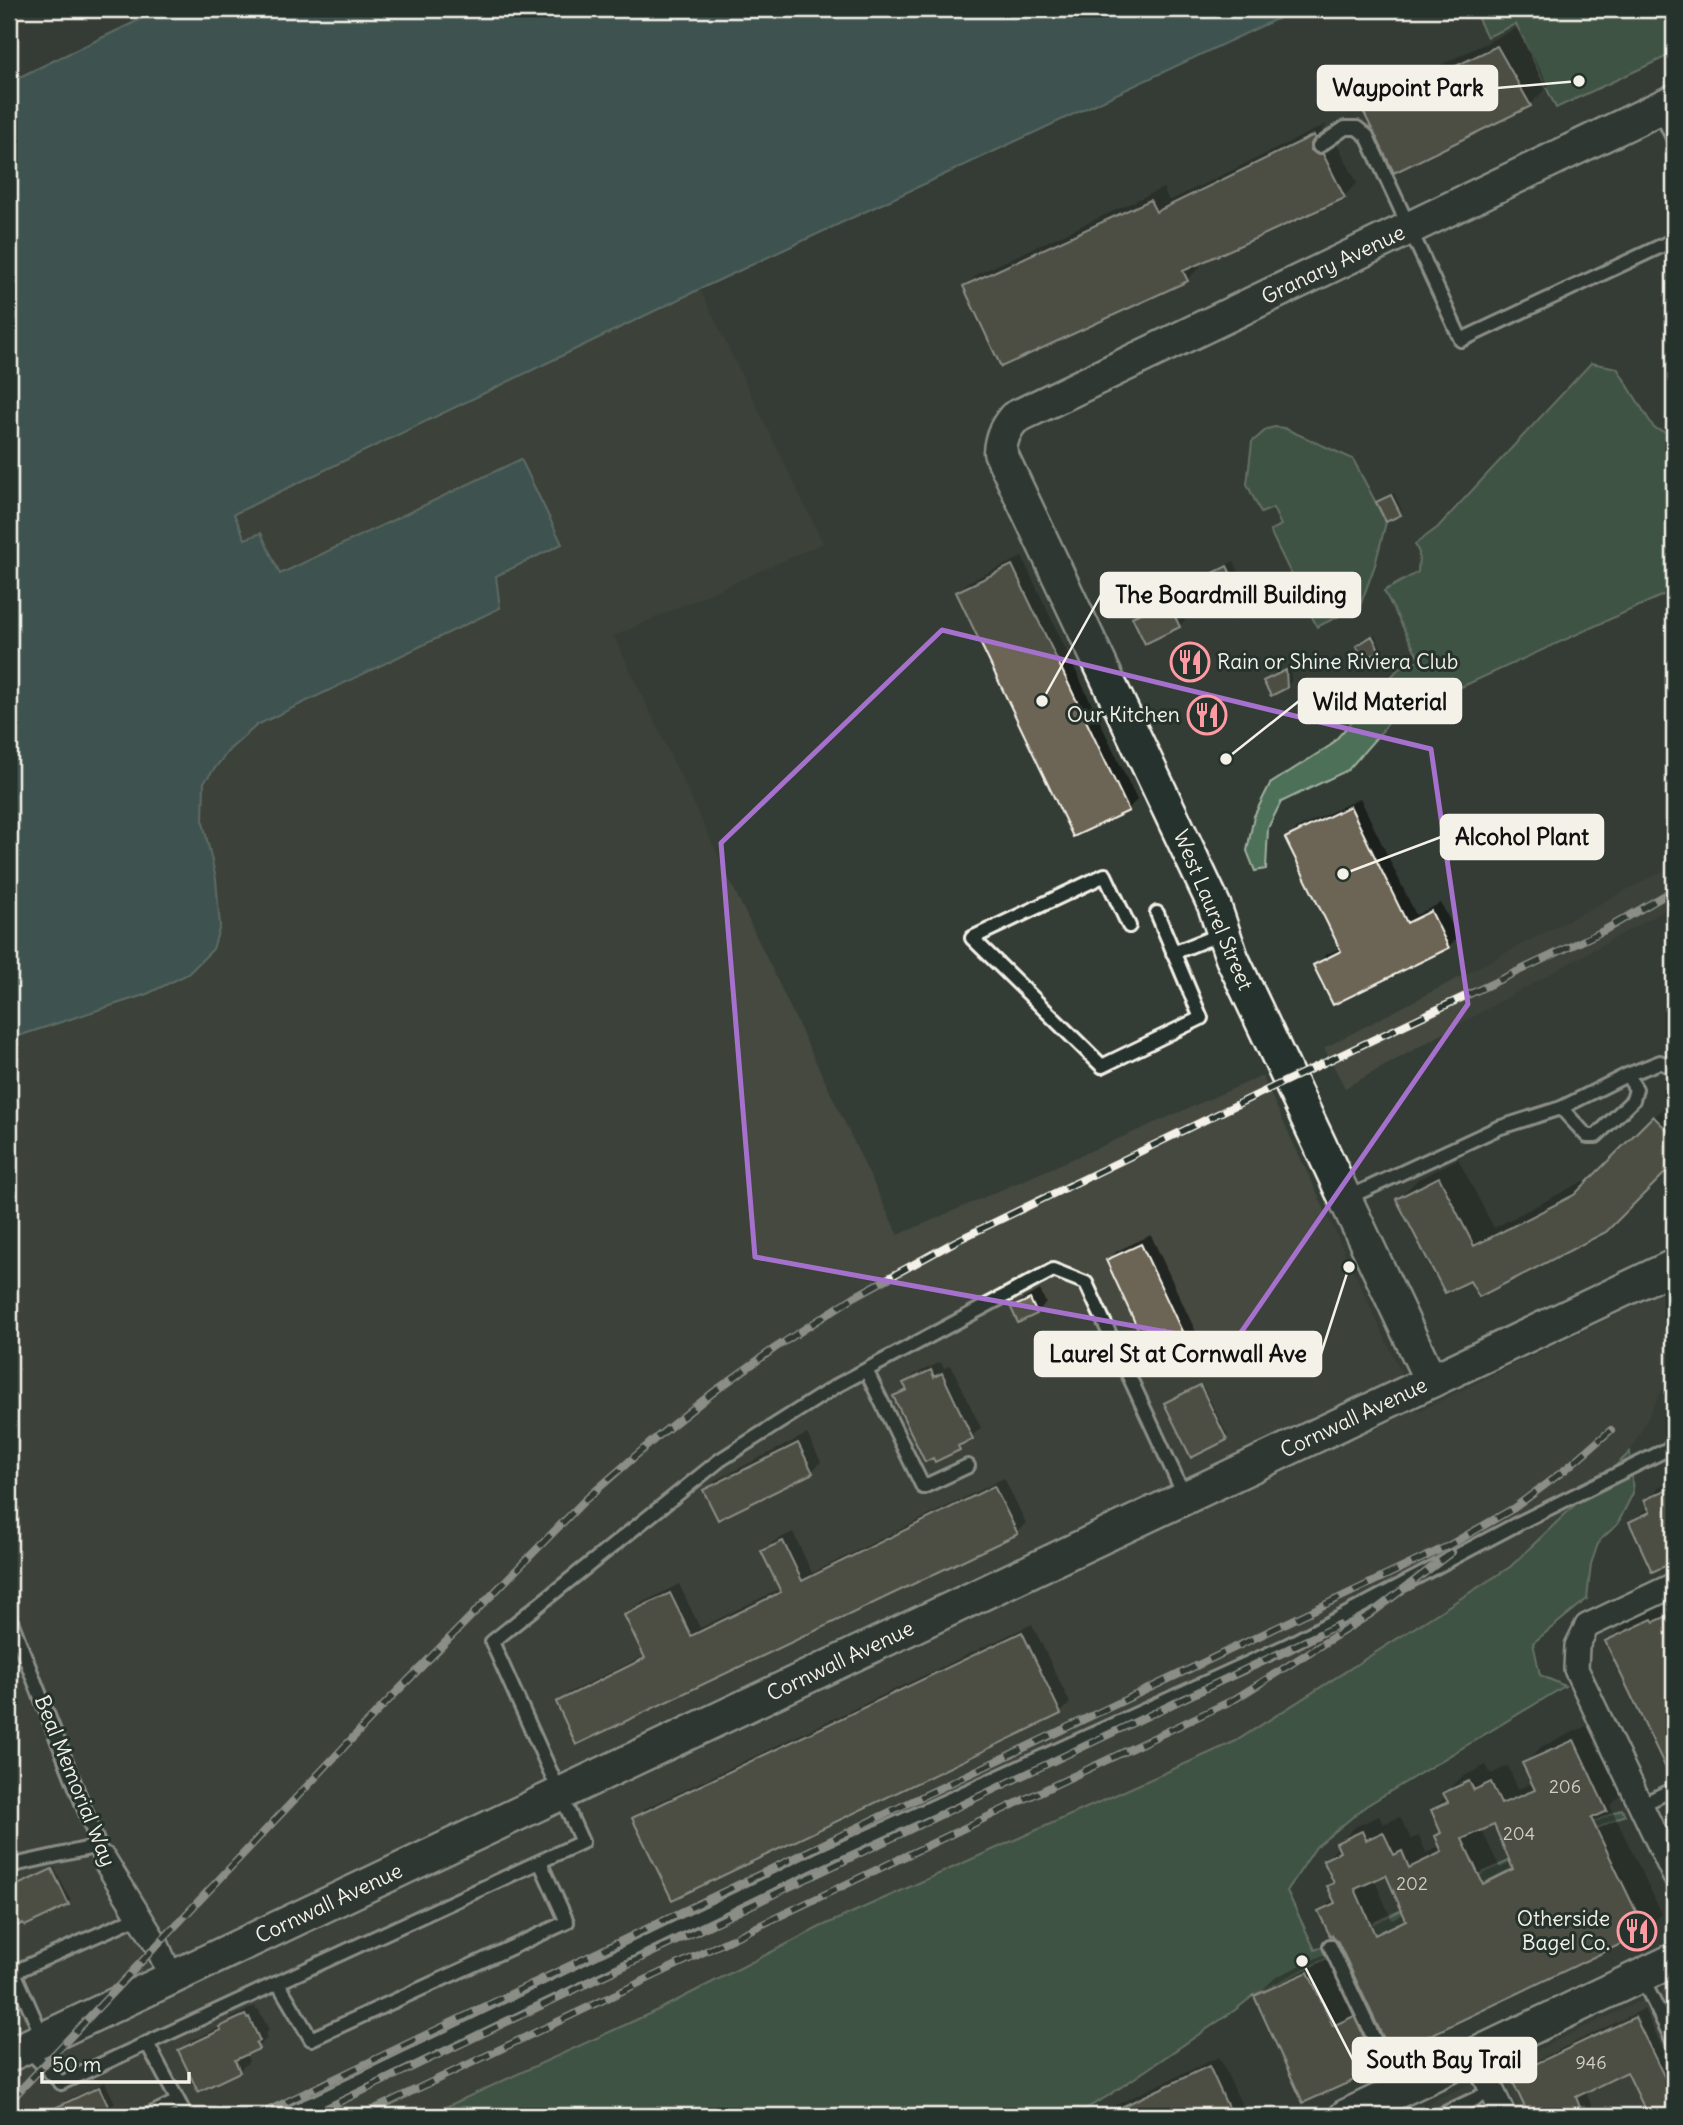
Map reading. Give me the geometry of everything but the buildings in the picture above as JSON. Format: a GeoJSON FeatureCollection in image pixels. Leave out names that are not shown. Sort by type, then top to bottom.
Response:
{"type":"FeatureCollection","features":[{"type":"Feature","properties":{"kind":"street","name":"Granary Avenue"},"geometry":{"type":"LineString","coordinates":[[1002,438],[1004,430],[1014,418],[1667,105]]}},
{"type":"Feature","properties":{"kind":"street","name":"West Laurel Street"},"geometry":{"type":"LineString","coordinates":[[1002,438],[1000,452],[1214,905],[1241,977],[1431,1381]]}},
{"type":"Feature","properties":{"kind":"street","name":"Cornwall Avenue"},"geometry":{"type":"LineString","coordinates":[[26,2047],[1674,1266]]}},
{"type":"Feature","properties":{"kind":"street"},"geometry":{"type":"LineString","coordinates":[[1669,1587],[1587,1626],[1577,1646],[1577,1669],[1674,1875]]}},
{"type":"Feature","properties":{"kind":"street","name":"Beal Memorial Way"},"geometry":{"type":"LineString","coordinates":[[101,1852],[157,1945],[171,1978]]}},
{"type":"Feature","properties":{"kind":"street"},"geometry":{"type":"LineString","coordinates":[[1346,2116],[1387,2100],[1674,1960]]}},
{"type":"Feature","properties":{"kind":"street"},"geometry":{"type":"LineString","coordinates":[[1475,2055],[1504,2116]]}},
{"type":"Feature","properties":{"kind":"lane"},"geometry":{"type":"LineString","coordinates":[[1667,105],[1674,140]]}},
{"type":"Feature","properties":{"kind":"lane"},"geometry":{"type":"LineString","coordinates":[[1319,146],[1345,128],[1357,128],[1367,136],[1461,340],[1674,240]]}},
{"type":"Feature","properties":{"kind":"lane"},"geometry":{"type":"LineString","coordinates":[[1129,926],[1105,876],[972,938],[1102,1066],[1201,1018],[1157,913]]}},
{"type":"Feature","properties":{"kind":"lane"},"geometry":{"type":"LineString","coordinates":[[1173,953],[1223,932]]}},
{"type":"Feature","properties":{"kind":"lane"},"geometry":{"type":"LineString","coordinates":[[1345,1199],[1498,1128],[1561,1108],[1627,1075],[1660,1062],[1674,1068]]}},
{"type":"Feature","properties":{"kind":"lane"},"geometry":{"type":"LineString","coordinates":[[1561,1108],[1587,1136],[1595,1136],[1633,1100],[1636,1089],[1627,1075]]}},
{"type":"Feature","properties":{"kind":"lane"},"geometry":{"type":"LineString","coordinates":[[139,1916],[14,1972],[26,2047],[61,2083],[582,1842],[492,1642],[720,1460],[838,1385],[1053,1270],[1086,1283],[1185,1497]]}},
{"type":"Feature","properties":{"kind":"lane"},"geometry":{"type":"LineString","coordinates":[[866,1370],[923,1487],[968,1466]]}},
{"type":"Feature","properties":{"kind":"lane"},"geometry":{"type":"LineString","coordinates":[[282,2116],[821,1858],[1288,1646],[1519,1523],[1674,1446]]}},
{"type":"Feature","properties":{"kind":"lane","name":"Beal Memorial Way"},"geometry":{"type":"LineString","coordinates":[[9,1616],[101,1852]]}},
{"type":"Feature","properties":{"kind":"lane"},"geometry":{"type":"LineString","coordinates":[[1641,1805],[1674,1789]]}},
{"type":"Feature","properties":{"kind":"lane"},"geometry":{"type":"LineString","coordinates":[[9,1866],[101,1852]]}},
{"type":"Feature","properties":{"kind":"lane"},"geometry":{"type":"LineString","coordinates":[[278,1983],[311,2039],[555,1928],[567,1922],[540,1861]]}},
{"type":"Feature","properties":{"kind":"lane"},"geometry":{"type":"LineString","coordinates":[[1330,1946],[1387,2100]]}},
{"type":"Feature","properties":{"kind":"lane"},"geometry":{"type":"LineString","coordinates":[[1641,1976],[1674,2043]]}},
{"type":"Feature","properties":{"kind":"lane"},"geometry":{"type":"LineString","coordinates":[[148,2043],[186,2116]]}},
{"type":"Feature","properties":{"kind":"lane"},"geometry":{"type":"LineString","coordinates":[[1439,2116],[1492,2091]]}},
{"type":"Feature","properties":{"kind":"lane"},"geometry":{"type":"LineString","coordinates":[[147,2116],[178,2101]]}},
{"type":"Feature","properties":{"kind":"highlighted area"},"geometry":{"type":"Polygon","coordinates":[[[942,630],[1431,749],[1468,1004],[1233,1344],[755,1257],[721,843],[942,630]]]}},
{"type":"Feature","properties":{"kind":"shaded area"},"geometry":{"type":"Polygon","coordinates":[[[700,289],[823,543],[614,636],[898,1235],[1262,1076],[1419,1411],[1674,1286],[1674,1367],[1630,1452],[1510,1567],[1236,1741],[820,1927],[662,2008],[426,2116],[9,2116],[9,1039],[147,994],[188,974],[216,879],[203,822],[204,782],[230,749],[257,725],[496,576],[521,459],[280,575],[262,534],[245,539],[234,514],[700,289]]]}},
{"type":"Feature","properties":{"kind":"shaded area"},"geometry":{"type":"Polygon","coordinates":[[[1674,865],[1674,905],[1345,1088],[1324,1048],[1674,865]]]}},
{"type":"Feature","properties":{"kind":"shaded area"},"geometry":{"type":"Polygon","coordinates":[[[1674,1980],[1674,2116],[1604,2116],[1602,2112],[1592,2116],[1521,2116],[1499,2068],[1672,1986],[1674,1980]]]}},
{"type":"Feature","properties":{"kind":"shaded area"},"geometry":{"type":"Polygon","coordinates":[[[1468,2085],[1480,2086],[1497,2116],[1401,2116],[1468,2085]]]}},
{"type":"Feature","properties":{"kind":"green space"},"geometry":{"type":"Polygon","coordinates":[[[1473,9],[1674,9],[1674,53],[1556,108],[1516,24],[1487,37],[1473,9]]]}},
{"type":"Feature","properties":{"kind":"green space"},"geometry":{"type":"Polygon","coordinates":[[[1591,363],[1617,368],[1654,428],[1670,434],[1674,432],[1674,590],[1437,698],[1407,695],[1384,729],[1348,770],[1281,802],[1268,828],[1266,869],[1255,871],[1247,851],[1254,816],[1270,784],[1331,745],[1399,668],[1420,660],[1384,591],[1418,572],[1419,553],[1415,544],[1437,528],[1591,363]]]}},
{"type":"Feature","properties":{"kind":"green space"},"geometry":{"type":"Polygon","coordinates":[[[1284,428],[1353,459],[1386,522],[1375,565],[1360,606],[1317,627],[1270,531],[1281,525],[1273,508],[1261,513],[1247,484],[1252,442],[1267,429],[1284,428]]]}},
{"type":"Feature","properties":{"kind":"green space"},"geometry":{"type":"Polygon","coordinates":[[[1630,1452],[1633,1493],[1617,1525],[1599,1541],[1591,1564],[1587,1599],[1533,1643],[1540,1675],[1565,1686],[1366,1806],[1316,1847],[1287,1891],[1315,1950],[1622,1809],[1625,1815],[1254,1995],[1108,2096],[1073,2116],[426,2116],[662,2008],[820,1927],[1236,1741],[1510,1567],[1630,1452]]]}},
{"type":"Feature","properties":{"kind":"water"},"geometry":{"type":"Polygon","coordinates":[[[162,9],[1298,9],[700,289],[234,514],[245,539],[261,533],[280,574],[521,459],[562,544],[496,576],[500,608],[257,725],[230,749],[204,782],[203,822],[216,879],[220,926],[213,949],[188,974],[147,994],[9,1039],[9,82],[162,9]]]}},
{"type":"Feature","properties":{"kind":"railway"},"geometry":{"type":"LineString","coordinates":[[9,2102],[380,1709],[584,1501],[715,1391],[854,1297],[956,1241],[1603,931],[1674,890]]}},
{"type":"Feature","properties":{"kind":"railway"},"geometry":{"type":"LineString","coordinates":[[257,2116],[1448,1546],[1514,1508],[1566,1469],[1611,1430]]}},
{"type":"Feature","properties":{"kind":"railway"},"geometry":{"type":"LineString","coordinates":[[360,2116],[1235,1699],[1372,1613],[1452,1552]]}},
{"type":"Feature","properties":{"kind":"railway"},"geometry":{"type":"LineString","coordinates":[[310,2116],[1338,1625]]}},
{"type":"Feature","properties":{"kind":"place","name":"Waypoint Park"},"geometry":{"type":"Point","coordinates":[1579,81]}},
{"type":"Feature","properties":{"kind":"place","name":"Rain or Shine Riviera Club"},"geometry":{"type":"Point","coordinates":[1190,662]}},
{"type":"Feature","properties":{"kind":"place","name":"The Boardmill Building"},"geometry":{"type":"Point","coordinates":[1042,701]}},
{"type":"Feature","properties":{"kind":"place","name":"Our Kitchen"},"geometry":{"type":"Point","coordinates":[1207,715]}},
{"type":"Feature","properties":{"kind":"place","name":"Wild Material"},"geometry":{"type":"Point","coordinates":[1226,759]}},
{"type":"Feature","properties":{"kind":"place","name":"Alcohol Plant"},"geometry":{"type":"Point","coordinates":[1343,874]}},
{"type":"Feature","properties":{"kind":"place","name":"Laurel St at Cornwall Ave"},"geometry":{"type":"Point","coordinates":[1349,1267]}},
{"type":"Feature","properties":{"kind":"place","name":"Otherside Bagel Co."},"geometry":{"type":"Point","coordinates":[1637,1931]}},
{"type":"Feature","properties":{"kind":"place","name":"South Bay Trail"},"geometry":{"type":"Point","coordinates":[1302,1961]}}]}
